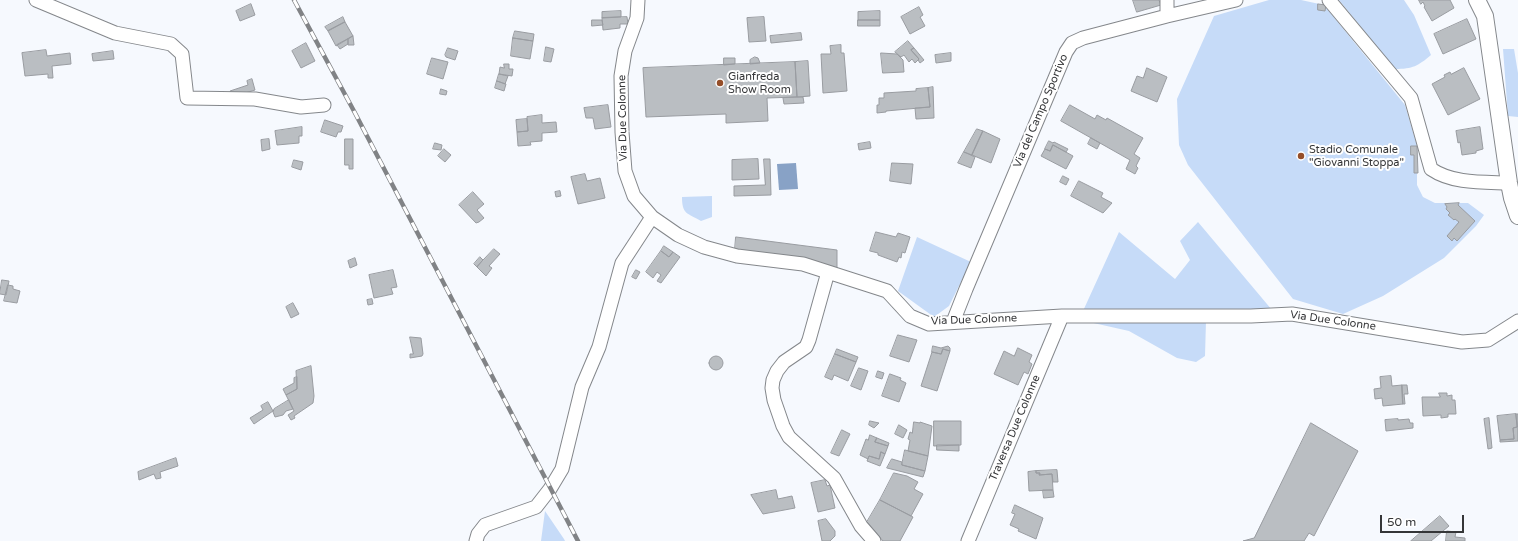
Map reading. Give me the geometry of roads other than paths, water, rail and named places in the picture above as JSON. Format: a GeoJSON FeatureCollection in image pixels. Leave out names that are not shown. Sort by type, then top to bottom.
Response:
{"type":"FeatureCollection","features":[{"type":"Feature","properties":{"kind":"street"},"geometry":{"type":"LineString","coordinates":[[36,0],[115,33],[171,44],[182,54],[187,98],[255,99],[301,107],[324,105]]}},
{"type":"Feature","properties":{"kind":"street","name":"Via Due Colonne"},"geometry":{"type":"LineString","coordinates":[[638,0],[637,18],[625,51],[621,76],[622,132],[625,171],[634,196],[652,217],[678,235],[704,247],[737,256],[803,264],[888,291],[910,316],[928,324],[1062,316],[1251,316],[1292,314],[1462,342],[1488,340],[1518,321]]}},
{"type":"Feature","properties":{"kind":"street"},"geometry":{"type":"LineString","coordinates":[[1167,0],[1167,16]]}},
{"type":"Feature","properties":{"kind":"street","name":"Via del Campo Sportivo"},"geometry":{"type":"LineString","coordinates":[[953,322],[1066,52],[1072,43],[1083,38],[1236,0]]}},
{"type":"Feature","properties":{"kind":"street"},"geometry":{"type":"LineString","coordinates":[[1329,0],[1411,98],[1431,169],[1440,176],[1455,180],[1509,183]]}},
{"type":"Feature","properties":{"kind":"street"},"geometry":{"type":"LineString","coordinates":[[1477,0],[1485,16],[1509,183],[1518,216]]}},
{"type":"Feature","properties":{"kind":"street"},"geometry":{"type":"LineString","coordinates":[[476,541],[478,534],[485,525],[536,507],[550,489],[562,469],[582,387],[599,347],[622,263],[652,217]]}},
{"type":"Feature","properties":{"kind":"street"},"geometry":{"type":"LineString","coordinates":[[828,272],[810,340],[806,347],[784,362],[780,367],[773,380],[772,388],[774,400],[783,426],[789,437],[834,478],[861,526],[874,541]]}},
{"type":"Feature","properties":{"kind":"street","name":"Traversa Due Colonne"},"geometry":{"type":"LineString","coordinates":[[968,541],[1062,316]]}},
{"type":"Feature","properties":{"kind":"railway"},"geometry":{"type":"LineString","coordinates":[[294,0],[355,113],[578,541]]}},
{"type":"Feature","properties":{"kind":"place","name":"Gianfreda Show Room"},"geometry":{"type":"Point","coordinates":[720,83]}},
{"type":"Feature","properties":{"kind":"place","name":"Stadio Comunale \"Giovanni Stoppa\""},"geometry":{"type":"Point","coordinates":[1301,156]}}]}
